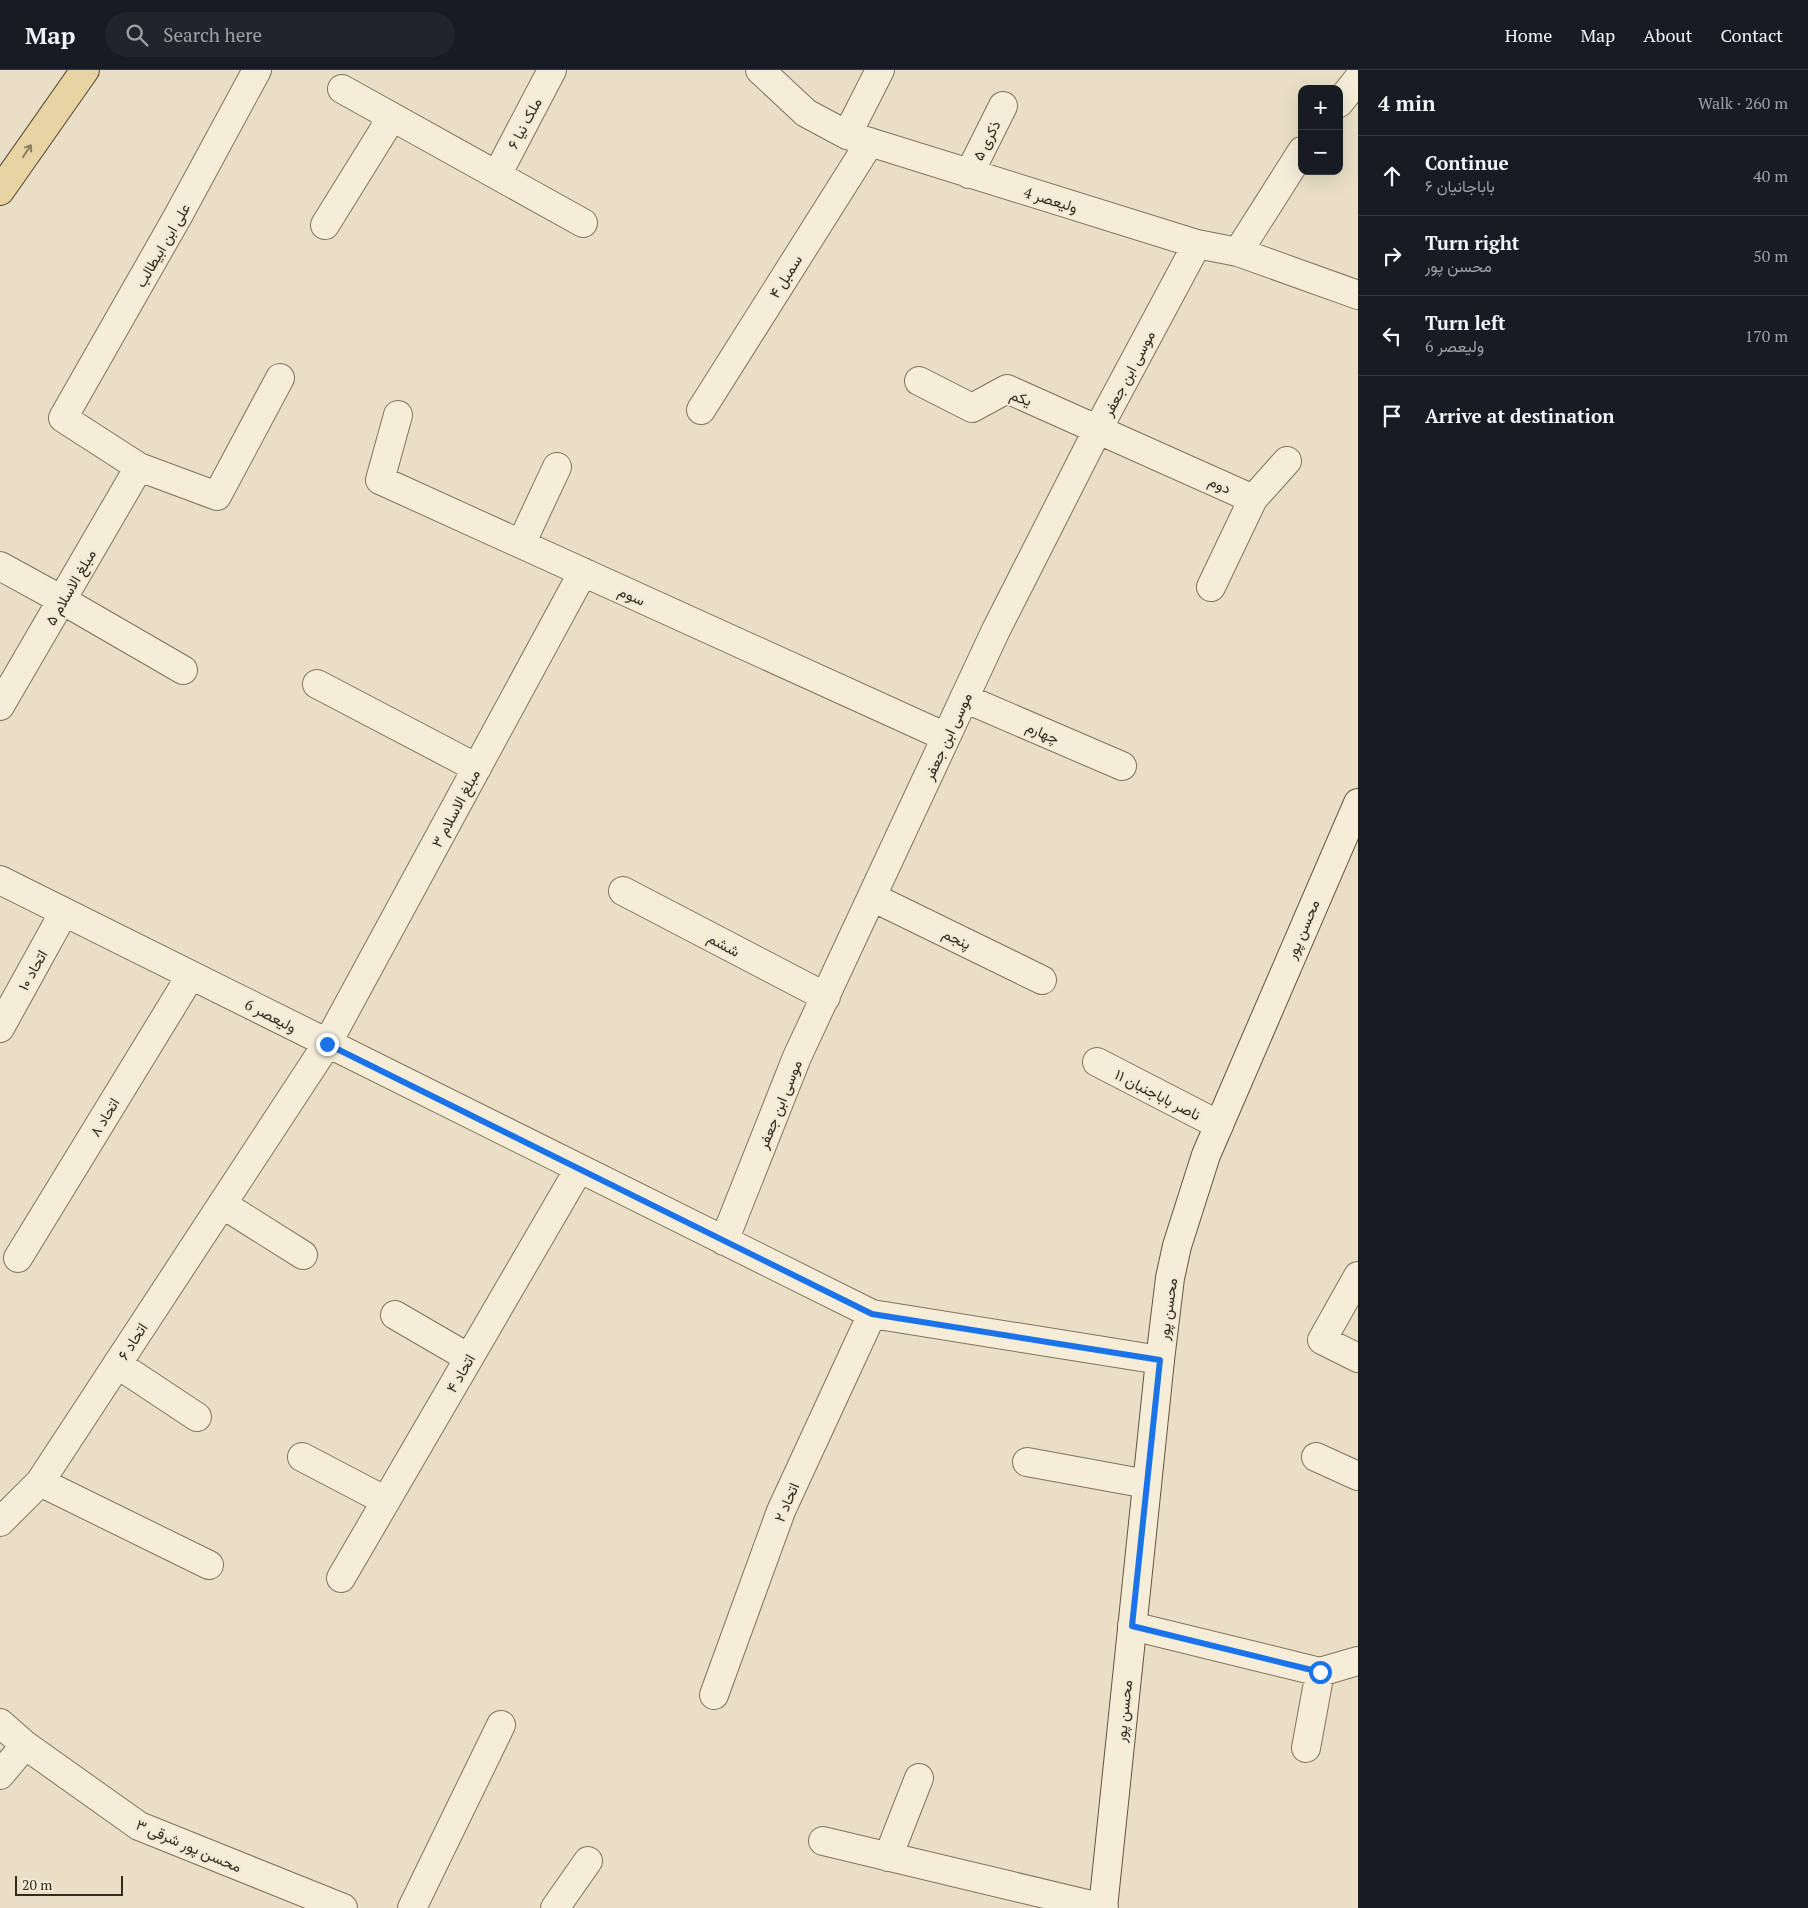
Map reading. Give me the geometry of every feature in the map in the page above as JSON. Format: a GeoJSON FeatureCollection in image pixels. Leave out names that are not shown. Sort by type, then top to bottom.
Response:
{"type":"FeatureCollection","features":[{"type":"Feature","properties":{"kind":"main road"},"geometry":{"type":"LineString","coordinates":[[0,191],[86,70]]}},
{"type":"Feature","properties":{"kind":"street","name":"علی ابن ابیطالب"},"geometry":{"type":"LineString","coordinates":[[139,467],[63,418],[178,216],[257,70]]}},
{"type":"Feature","properties":{"kind":"street","name":"ملک نیا ۶"},"geometry":{"type":"LineString","coordinates":[[497,176],[552,70]]}},
{"type":"Feature","properties":{"kind":"street","name":"ولیعصر 4"},"geometry":{"type":"LineString","coordinates":[[760,70],[806,113],[858,138],[1197,244],[1238,252],[1358,295]]}},
{"type":"Feature","properties":{"kind":"street","name":"سمبل ۴"},"geometry":{"type":"LineString","coordinates":[[701,410],[858,138],[880,70]]}},
{"type":"Feature","properties":{"kind":"street"},"geometry":{"type":"LineString","coordinates":[[1343,98],[1358,78]]}},
{"type":"Feature","properties":{"kind":"street"},"geometry":{"type":"LineString","coordinates":[[342,89],[583,223]]}},
{"type":"Feature","properties":{"kind":"street","name":"ذکری ۵"},"geometry":{"type":"LineString","coordinates":[[969,174],[1003,106]]}},
{"type":"Feature","properties":{"kind":"street"},"geometry":{"type":"LineString","coordinates":[[325,225],[392,117]]}},
{"type":"Feature","properties":{"kind":"street"},"geometry":{"type":"LineString","coordinates":[[1238,252],[1298,157]]}},
{"type":"Feature","properties":{"kind":"street","name":"موسی ابن جعفر"},"geometry":{"type":"LineString","coordinates":[[724,1241],[798,1057],[996,630],[1098,429],[1197,244]]}},
{"type":"Feature","properties":{"kind":"street"},"geometry":{"type":"LineString","coordinates":[[139,467],[217,496],[280,378]]}},
{"type":"Feature","properties":{"kind":"street","name":"یکم"},"geometry":{"type":"LineString","coordinates":[[919,381],[972,408],[1008,389],[1098,429]]}},
{"type":"Feature","properties":{"kind":"street","name":"سوم"},"geometry":{"type":"LineString","coordinates":[[398,415],[380,480],[946,737]]}},
{"type":"Feature","properties":{"kind":"street","name":"دوم"},"geometry":{"type":"LineString","coordinates":[[1098,429],[1253,499]]}},
{"type":"Feature","properties":{"kind":"street"},"geometry":{"type":"LineString","coordinates":[[1211,587],[1253,499],[1287,461]]}},
{"type":"Feature","properties":{"kind":"street","name":"مبلغ الاسلام ۵"},"geometry":{"type":"LineString","coordinates":[[0,706],[139,467]]}},
{"type":"Feature","properties":{"kind":"street"},"geometry":{"type":"LineString","coordinates":[[521,544],[557,467]]}},
{"type":"Feature","properties":{"kind":"street"},"geometry":{"type":"LineString","coordinates":[[0,566],[182,670]]}},
{"type":"Feature","properties":{"kind":"street","name":"مبلغ الاسلام ۳"},"geometry":{"type":"LineString","coordinates":[[327,1044],[583,572]]}},
{"type":"Feature","properties":{"kind":"street"},"geometry":{"type":"LineString","coordinates":[[317,684],[477,768]]}},
{"type":"Feature","properties":{"kind":"street","name":"چهارم"},"geometry":{"type":"LineString","coordinates":[[964,698],[1122,766]]}},
{"type":"Feature","properties":{"kind":"street","name":"محسن پور"},"geometry":{"type":"LineString","coordinates":[[1103,1908],[1160,1360],[1170,1278],[1177,1246],[1206,1154],[1358,802]]}},
{"type":"Feature","properties":{"kind":"street","name":"ولیعصر 6"},"geometry":{"type":"LineString","coordinates":[[0,880],[872,1314],[1160,1360]]}},
{"type":"Feature","properties":{"kind":"street","name":"ششم"},"geometry":{"type":"LineString","coordinates":[[623,891],[826,997]]}},
{"type":"Feature","properties":{"kind":"street","name":"پنجم"},"geometry":{"type":"LineString","coordinates":[[872,897],[1042,980]]}},
{"type":"Feature","properties":{"kind":"street","name":"اتحاد ۱۰"},"geometry":{"type":"LineString","coordinates":[[0,1028],[64,912]]}},
{"type":"Feature","properties":{"kind":"street","name":"اتحاد ۸"},"geometry":{"type":"LineString","coordinates":[[18,1258],[191,975]]}},
{"type":"Feature","properties":{"kind":"street","name":"اتحاد ۶"},"geometry":{"type":"LineString","coordinates":[[0,1522],[40,1482],[327,1044]]}},
{"type":"Feature","properties":{"kind":"street","name":"ناصر باباجنبان ۱۱"},"geometry":{"type":"LineString","coordinates":[[1097,1062],[1219,1125]]}},
{"type":"Feature","properties":{"kind":"street","name":"اتحاد ۴"},"geometry":{"type":"LineString","coordinates":[[342,1578],[579,1168]]}},
{"type":"Feature","properties":{"kind":"street"},"geometry":{"type":"LineString","coordinates":[[222,1204],[303,1255]]}},
{"type":"Feature","properties":{"kind":"street"},"geometry":{"type":"LineString","coordinates":[[1358,1276],[1322,1340],[1358,1358]]}},
{"type":"Feature","properties":{"kind":"street","name":"اتحاد ۲"},"geometry":{"type":"LineString","coordinates":[[714,1695],[781,1511],[872,1314]]}},
{"type":"Feature","properties":{"kind":"street"},"geometry":{"type":"LineString","coordinates":[[395,1315],[469,1358]]}},
{"type":"Feature","properties":{"kind":"street"},"geometry":{"type":"LineString","coordinates":[[117,1364],[197,1417]]}},
{"type":"Feature","properties":{"kind":"street"},"geometry":{"type":"LineString","coordinates":[[302,1457],[386,1501]]}},
{"type":"Feature","properties":{"kind":"street"},"geometry":{"type":"LineString","coordinates":[[1316,1457],[1358,1476]]}},
{"type":"Feature","properties":{"kind":"street"},"geometry":{"type":"LineString","coordinates":[[1027,1462],[1148,1484]]}},
{"type":"Feature","properties":{"kind":"street"},"geometry":{"type":"LineString","coordinates":[[40,1482],[209,1565]]}},
{"type":"Feature","properties":{"kind":"street"},"geometry":{"type":"LineString","coordinates":[[1132,1626],[1320,1672],[1358,1661]]}},
{"type":"Feature","properties":{"kind":"street"},"geometry":{"type":"LineString","coordinates":[[1306,1748],[1320,1672]]}},
{"type":"Feature","properties":{"kind":"street","name":"محسن پور شرقی ۳"},"geometry":{"type":"LineString","coordinates":[[0,1723],[25,1745],[139,1826],[343,1908]]}},
{"type":"Feature","properties":{"kind":"street"},"geometry":{"type":"LineString","coordinates":[[412,1908],[501,1725]]}},
{"type":"Feature","properties":{"kind":"street"},"geometry":{"type":"LineString","coordinates":[[0,1775],[25,1745]]}},
{"type":"Feature","properties":{"kind":"street"},"geometry":{"type":"LineString","coordinates":[[888,1857],[919,1778]]}},
{"type":"Feature","properties":{"kind":"street"},"geometry":{"type":"LineString","coordinates":[[823,1841],[1103,1908]]}},
{"type":"Feature","properties":{"kind":"street"},"geometry":{"type":"LineString","coordinates":[[555,1908],[588,1861]]}},
{"type":"Feature","properties":{"kind":"route"},"geometry":{"type":"LineString","coordinates":[[327,1044],[872,1314],[1160,1360],[1132,1626],[1320,1672]]}}]}
